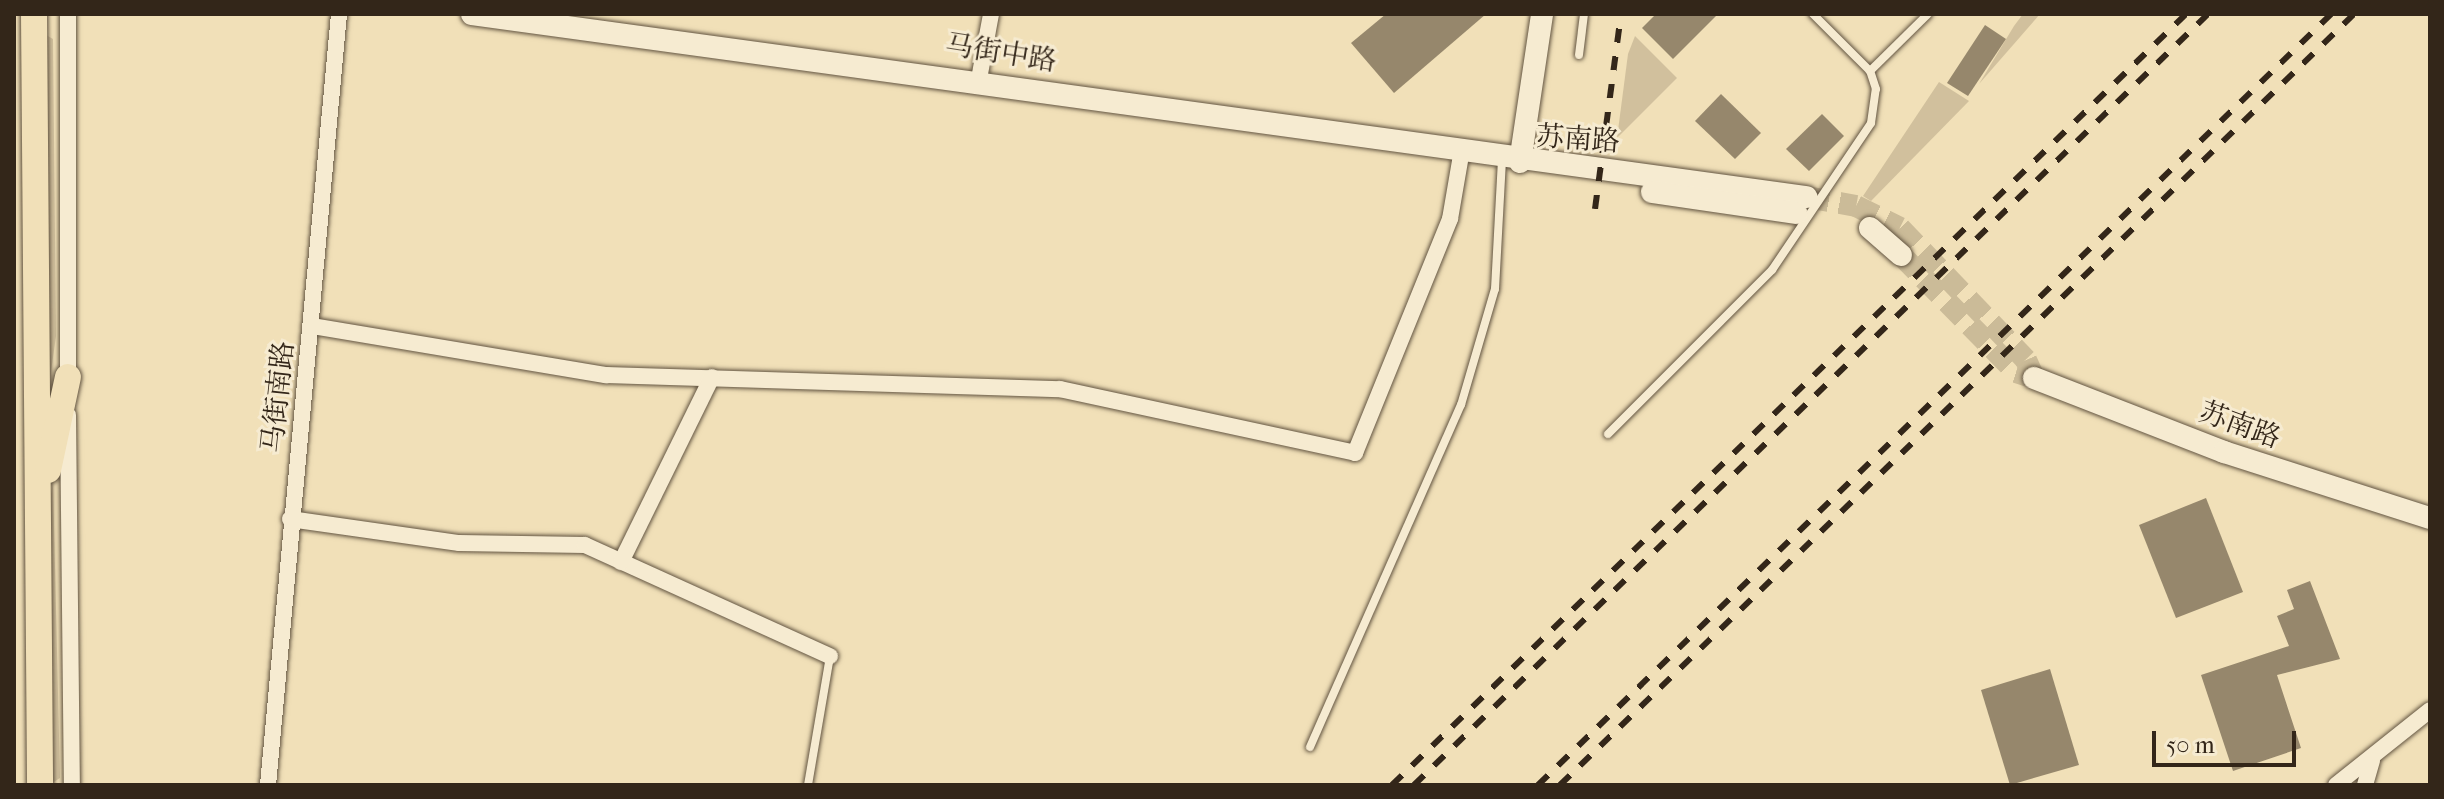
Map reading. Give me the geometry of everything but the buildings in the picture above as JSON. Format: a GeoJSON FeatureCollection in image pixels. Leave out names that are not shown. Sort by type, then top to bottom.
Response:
{"type":"FeatureCollection","features":[{"type":"Feature","properties":{"kind":"main road"},"geometry":{"type":"LineString","coordinates":[[34,14],[40,785]]}},
{"type":"Feature","properties":{"kind":"main road"},"geometry":{"type":"LineString","coordinates":[[38,520],[68,377]]}},
{"type":"Feature","properties":{"kind":"street"},"geometry":{"type":"LineString","coordinates":[[68,14],[72,785]]}},
{"type":"Feature","properties":{"kind":"street","name":"马街南路"},"geometry":{"type":"LineString","coordinates":[[268,785],[290,519],[312,326],[339,14]]}},
{"type":"Feature","properties":{"kind":"street","name":"马街中路"},"geometry":{"type":"LineString","coordinates":[[472,14],[979,79],[1511,161]]}},
{"type":"Feature","properties":{"kind":"street"},"geometry":{"type":"LineString","coordinates":[[979,79],[991,14]]}},
{"type":"Feature","properties":{"kind":"street"},"geometry":{"type":"LineString","coordinates":[[1511,161],[1542,14]]}},
{"type":"Feature","properties":{"kind":"street"},"geometry":{"type":"LineString","coordinates":[[312,326],[606,375],[1060,389],[1355,453],[1450,219],[1461,155]]}},
{"type":"Feature","properties":{"kind":"street","name":"苏南路"},"geometry":{"type":"LineString","coordinates":[[1511,161],[1802,205]]}},
{"type":"Feature","properties":{"kind":"street"},"geometry":{"type":"LineString","coordinates":[[1870,228],[1901,255]]}},
{"type":"Feature","properties":{"kind":"street"},"geometry":{"type":"LineString","coordinates":[[621,562],[712,377]]}},
{"type":"Feature","properties":{"kind":"street","name":"苏南路"},"geometry":{"type":"LineString","coordinates":[[2034,378],[2238,457],[2430,518]]}},
{"type":"Feature","properties":{"kind":"street"},"geometry":{"type":"LineString","coordinates":[[290,519],[459,543],[585,545],[830,656]]}},
{"type":"Feature","properties":{"kind":"street"},"geometry":{"type":"LineString","coordinates":[[2336,785],[2372,760],[2430,710]]}},
{"type":"Feature","properties":{"kind":"street"},"geometry":{"type":"LineString","coordinates":[[2365,785],[2372,760]]}},
{"type":"Feature","properties":{"kind":"lane"},"geometry":{"type":"LineString","coordinates":[[1579,55],[1584,14]]}},
{"type":"Feature","properties":{"kind":"lane"},"geometry":{"type":"LineString","coordinates":[[1608,434],[1772,270],[1871,123],[1876,89],[1870,71],[1813,14]]}},
{"type":"Feature","properties":{"kind":"lane"},"geometry":{"type":"LineString","coordinates":[[1870,71],[1928,14]]}},
{"type":"Feature","properties":{"kind":"lane"},"geometry":{"type":"LineString","coordinates":[[1310,747],[1461,405],[1495,289],[1511,161]]}},
{"type":"Feature","properties":{"kind":"lane"},"geometry":{"type":"LineString","coordinates":[[808,785],[830,656]]}},
{"type":"Feature","properties":{"kind":"shaded area"},"geometry":{"type":"Polygon","coordinates":[[[2023,14],[2040,14],[1979,84],[2014,26],[2023,14]]]}},
{"type":"Feature","properties":{"kind":"shaded area"},"geometry":{"type":"Polygon","coordinates":[[[46,35],[53,39],[56,336],[49,386],[46,35]]]}},
{"type":"Feature","properties":{"kind":"shaded area"},"geometry":{"type":"Polygon","coordinates":[[[1635,36],[1677,78],[1617,138],[1628,54],[1635,36]]]}},
{"type":"Feature","properties":{"kind":"shaded area"},"geometry":{"type":"Polygon","coordinates":[[[1939,82],[1969,101],[1871,201],[1863,196],[1939,82]]]}},
{"type":"Feature","properties":{"kind":"shaded area"},"geometry":{"type":"Polygon","coordinates":[[[53,482],[60,778],[52,783],[47,518],[53,482]]]}},
{"type":"Feature","properties":{"kind":"tunnel"},"geometry":{"type":"LineString","coordinates":[[1807,197],[1856,206],[1900,228],[2026,360],[2034,378]]}},
{"type":"Feature","properties":{"kind":"tunnel"},"geometry":{"type":"LineString","coordinates":[[1901,255],[2016,372],[2034,378]]}},
{"type":"Feature","properties":{"kind":"railway"},"geometry":{"type":"LineString","coordinates":[[1595,209],[1621,14]]}},
{"type":"Feature","properties":{"kind":"railway"},"geometry":{"type":"LineString","coordinates":[[1392,785],[2186,14]]}},
{"type":"Feature","properties":{"kind":"railway"},"geometry":{"type":"LineString","coordinates":[[1414,785],[2208,14]]}},
{"type":"Feature","properties":{"kind":"railway"},"geometry":{"type":"LineString","coordinates":[[1538,785],[2331,14]]}},
{"type":"Feature","properties":{"kind":"railway"},"geometry":{"type":"LineString","coordinates":[[1560,785],[2354,14]]}}]}
